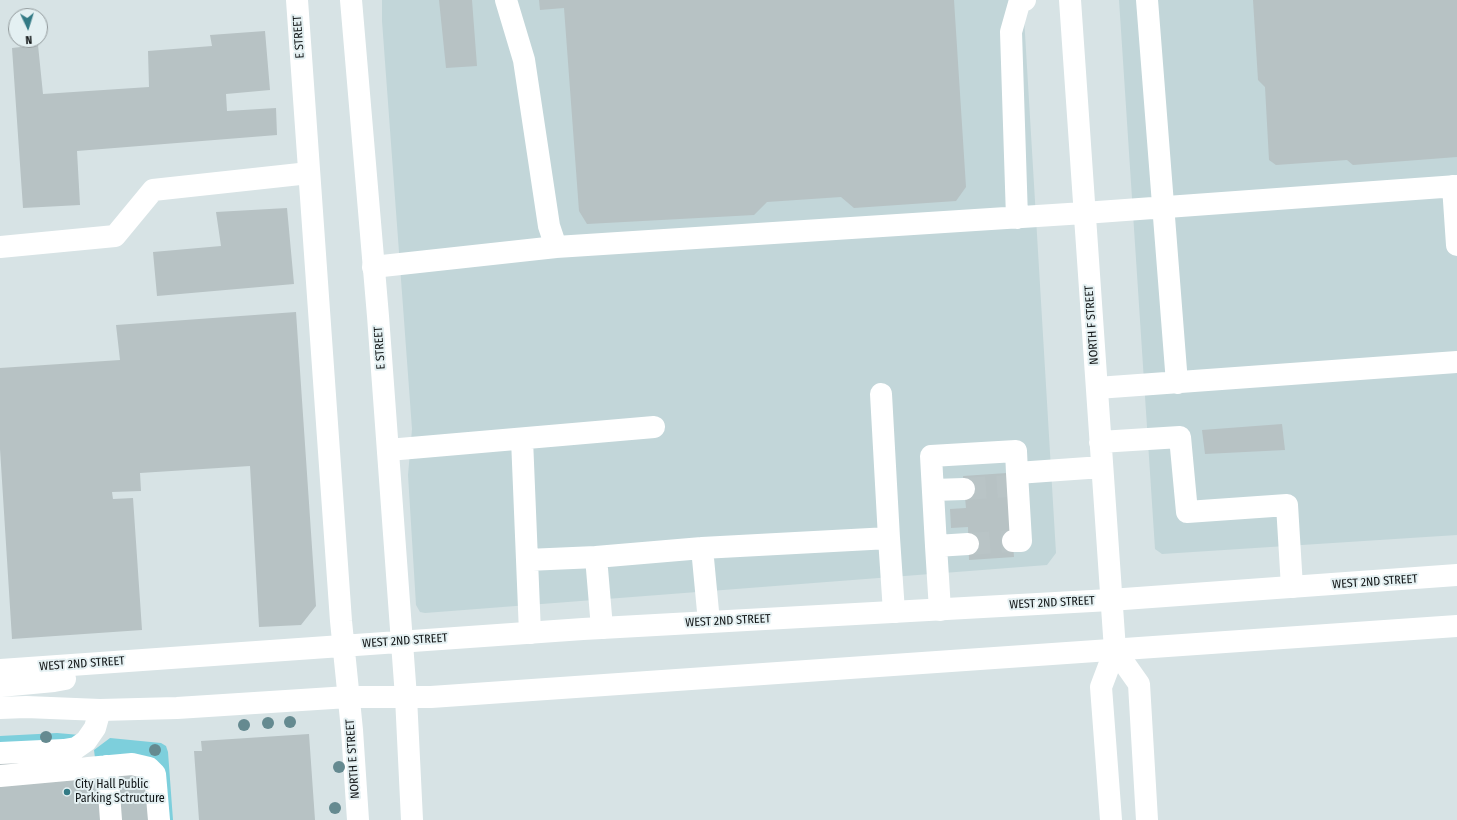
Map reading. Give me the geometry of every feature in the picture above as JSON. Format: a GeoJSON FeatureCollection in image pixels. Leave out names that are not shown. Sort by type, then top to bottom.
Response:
{"type":"FeatureCollection","features":[{"type":"Feature","properties":{"kind":"main road","name":"E STREET"},"geometry":{"type":"LineString","coordinates":[[297,0],[343,646],[348,697]]}},
{"type":"Feature","properties":{"kind":"main road","name":"E STREET"},"geometry":{"type":"LineString","coordinates":[[351,0],[374,267],[406,697]]}},
{"type":"Feature","properties":{"kind":"main road"},"geometry":{"type":"LineString","coordinates":[[506,0],[524,60],[549,226],[556,247]]}},
{"type":"Feature","properties":{"kind":"main road"},"geometry":{"type":"LineString","coordinates":[[1017,218],[1011,32],[1020,0],[1025,0]]}},
{"type":"Feature","properties":{"kind":"main road","name":"NORTH F STREET"},"geometry":{"type":"LineString","coordinates":[[1070,0],[1110,600],[1115,650]]}},
{"type":"Feature","properties":{"kind":"main road"},"geometry":{"type":"LineString","coordinates":[[1147,0],[1177,383]]}},
{"type":"Feature","properties":{"kind":"main road"},"geometry":{"type":"LineString","coordinates":[[0,247],[115,236],[153,190],[309,173]]}},
{"type":"Feature","properties":{"kind":"main road"},"geometry":{"type":"LineString","coordinates":[[374,267],[556,247],[1017,218],[1455,186],[1457,245]]}},
{"type":"Feature","properties":{"kind":"main road"},"geometry":{"type":"LineString","coordinates":[[1097,388],[1457,362]]}},
{"type":"Feature","properties":{"kind":"main road"},"geometry":{"type":"LineString","coordinates":[[881,394],[894,612]]}},
{"type":"Feature","properties":{"kind":"main road"},"geometry":{"type":"LineString","coordinates":[[388,450],[654,427]]}},
{"type":"Feature","properties":{"kind":"main road"},"geometry":{"type":"LineString","coordinates":[[1100,442],[1180,437],[1187,512],[1287,505],[1292,587]]}},
{"type":"Feature","properties":{"kind":"main road"},"geometry":{"type":"LineString","coordinates":[[522,439],[530,633]]}},
{"type":"Feature","properties":{"kind":"main road"},"geometry":{"type":"LineString","coordinates":[[940,610],[931,456],[1016,451],[1014,481],[1021,541],[1013,542]]}},
{"type":"Feature","properties":{"kind":"main road"},"geometry":{"type":"LineString","coordinates":[[1014,481],[1102,467]]}},
{"type":"Feature","properties":{"kind":"main road"},"geometry":{"type":"LineString","coordinates":[[933,490],[964,489]]}},
{"type":"Feature","properties":{"kind":"main road"},"geometry":{"type":"LineString","coordinates":[[527,560],[596,557],[702,548],[889,538]]}},
{"type":"Feature","properties":{"kind":"main road"},"geometry":{"type":"LineString","coordinates":[[936,546],[968,544]]}},
{"type":"Feature","properties":{"kind":"main road"},"geometry":{"type":"LineString","coordinates":[[702,548],[709,622]]}},
{"type":"Feature","properties":{"kind":"main road"},"geometry":{"type":"LineString","coordinates":[[596,557],[602,628]]}},
{"type":"Feature","properties":{"kind":"main road","name":"WEST 2ND STREET"},"geometry":{"type":"LineString","coordinates":[[0,670],[401,641],[602,628],[1110,600],[1457,575]]}},
{"type":"Feature","properties":{"kind":"main road"},"geometry":{"type":"LineString","coordinates":[[0,708],[26,707],[100,710],[177,708],[348,697],[439,696],[1457,626]]}},
{"type":"Feature","properties":{"kind":"main road"},"geometry":{"type":"LineString","coordinates":[[1111,820],[1101,687],[1115,650]]}},
{"type":"Feature","properties":{"kind":"main road"},"geometry":{"type":"LineString","coordinates":[[1115,650],[1139,684],[1147,820]]}},
{"type":"Feature","properties":{"kind":"main road"},"geometry":{"type":"LineString","coordinates":[[0,686],[54,681],[69,678],[97,663]]}},
{"type":"Feature","properties":{"kind":"main road","name":"NORTH E STREET"},"geometry":{"type":"LineString","coordinates":[[348,697],[358,820]]}},
{"type":"Feature","properties":{"kind":"main road"},"geometry":{"type":"LineString","coordinates":[[406,697],[412,820]]}},
{"type":"Feature","properties":{"kind":"main road"},"geometry":{"type":"LineString","coordinates":[[0,753],[64,750],[76,748],[86,740],[95,728],[100,710]]}},
{"type":"Feature","properties":{"kind":"main road"},"geometry":{"type":"LineString","coordinates":[[0,776],[132,764],[148,768],[155,774],[159,820]]}},
{"type":"Feature","properties":{"kind":"main road"},"geometry":{"type":"LineString","coordinates":[[107,766],[111,820]]}},
{"type":"Feature","properties":{"kind":"shaded area"},"geometry":{"type":"Polygon","coordinates":[[[382,0],[1023,0],[1056,553],[1047,565],[425,613],[420,612],[416,605],[408,475],[412,429],[382,21],[382,0]]]}},
{"type":"Feature","properties":{"kind":"shaded area"},"geometry":{"type":"Polygon","coordinates":[[[1119,0],[1457,0],[1457,535],[1162,554],[1155,549],[1119,0]]]}},
{"type":"Feature","properties":{"kind":"shaded area"},"geometry":{"type":"Polygon","coordinates":[[[57,733],[80,735],[77,739],[0,747],[0,736],[57,733]]]}},
{"type":"Feature","properties":{"kind":"shaded area"},"geometry":{"type":"Polygon","coordinates":[[[110,738],[161,743],[166,746],[168,752],[173,820],[167,820],[164,780],[95,758],[94,750],[110,738]]]}},
{"type":"Feature","properties":{"kind":"building"},"geometry":{"type":"Polygon","coordinates":[[[439,0],[472,0],[477,66],[446,68],[439,0]]]}},
{"type":"Feature","properties":{"kind":"building"},"geometry":{"type":"Polygon","coordinates":[[[539,0],[954,0],[966,187],[956,201],[854,208],[841,197],[767,202],[754,215],[587,224],[579,211],[564,8],[540,10],[539,0]]]}},
{"type":"Feature","properties":{"kind":"building"},"geometry":{"type":"Polygon","coordinates":[[[1253,0],[1457,0],[1457,157],[1353,165],[1347,160],[1276,165],[1269,160],[1265,87],[1258,80],[1253,0]]]}},
{"type":"Feature","properties":{"kind":"building"},"geometry":{"type":"Polygon","coordinates":[[[265,31],[270,90],[226,94],[227,111],[276,108],[277,135],[77,151],[80,205],[23,208],[12,48],[38,48],[43,94],[149,87],[148,51],[212,46],[210,35],[265,31]]]}},
{"type":"Feature","properties":{"kind":"building"},"geometry":{"type":"Polygon","coordinates":[[[287,208],[294,284],[157,296],[153,252],[221,246],[216,212],[287,208]]]}},
{"type":"Feature","properties":{"kind":"building"},"geometry":{"type":"Polygon","coordinates":[[[296,312],[316,606],[301,625],[259,627],[250,466],[140,473],[141,491],[112,492],[113,499],[133,498],[142,630],[12,639],[0,449],[0,368],[120,360],[116,325],[296,312]]]}},
{"type":"Feature","properties":{"kind":"building"},"geometry":{"type":"Polygon","coordinates":[[[1282,424],[1285,450],[1205,454],[1202,430],[1282,424]]]}},
{"type":"Feature","properties":{"kind":"building"},"geometry":{"type":"Polygon","coordinates":[[[1007,473],[1014,557],[969,560],[968,527],[951,528],[950,509],[966,508],[963,476],[1007,473]]]}},
{"type":"Feature","properties":{"kind":"building"},"geometry":{"type":"Polygon","coordinates":[[[309,734],[315,820],[199,820],[194,751],[202,751],[201,741],[309,734]]]}},
{"type":"Feature","properties":{"kind":"building","name":"City Hall Public Parking Sctructure"},"geometry":{"type":"Polygon","coordinates":[[[131,755],[167,820],[0,820],[0,762],[131,755]]]}},
{"type":"Feature","properties":{"kind":"tunnel"},"geometry":{"type":"LineString","coordinates":[[964,489],[1008,486]]}},
{"type":"Feature","properties":{"kind":"tunnel"},"geometry":{"type":"LineString","coordinates":[[968,544],[1013,541]]}},
{"type":"Feature","properties":{"kind":"place","name":"City Hall Public Parking Sctructure"},"geometry":{"type":"Point","coordinates":[67,792]}}]}
